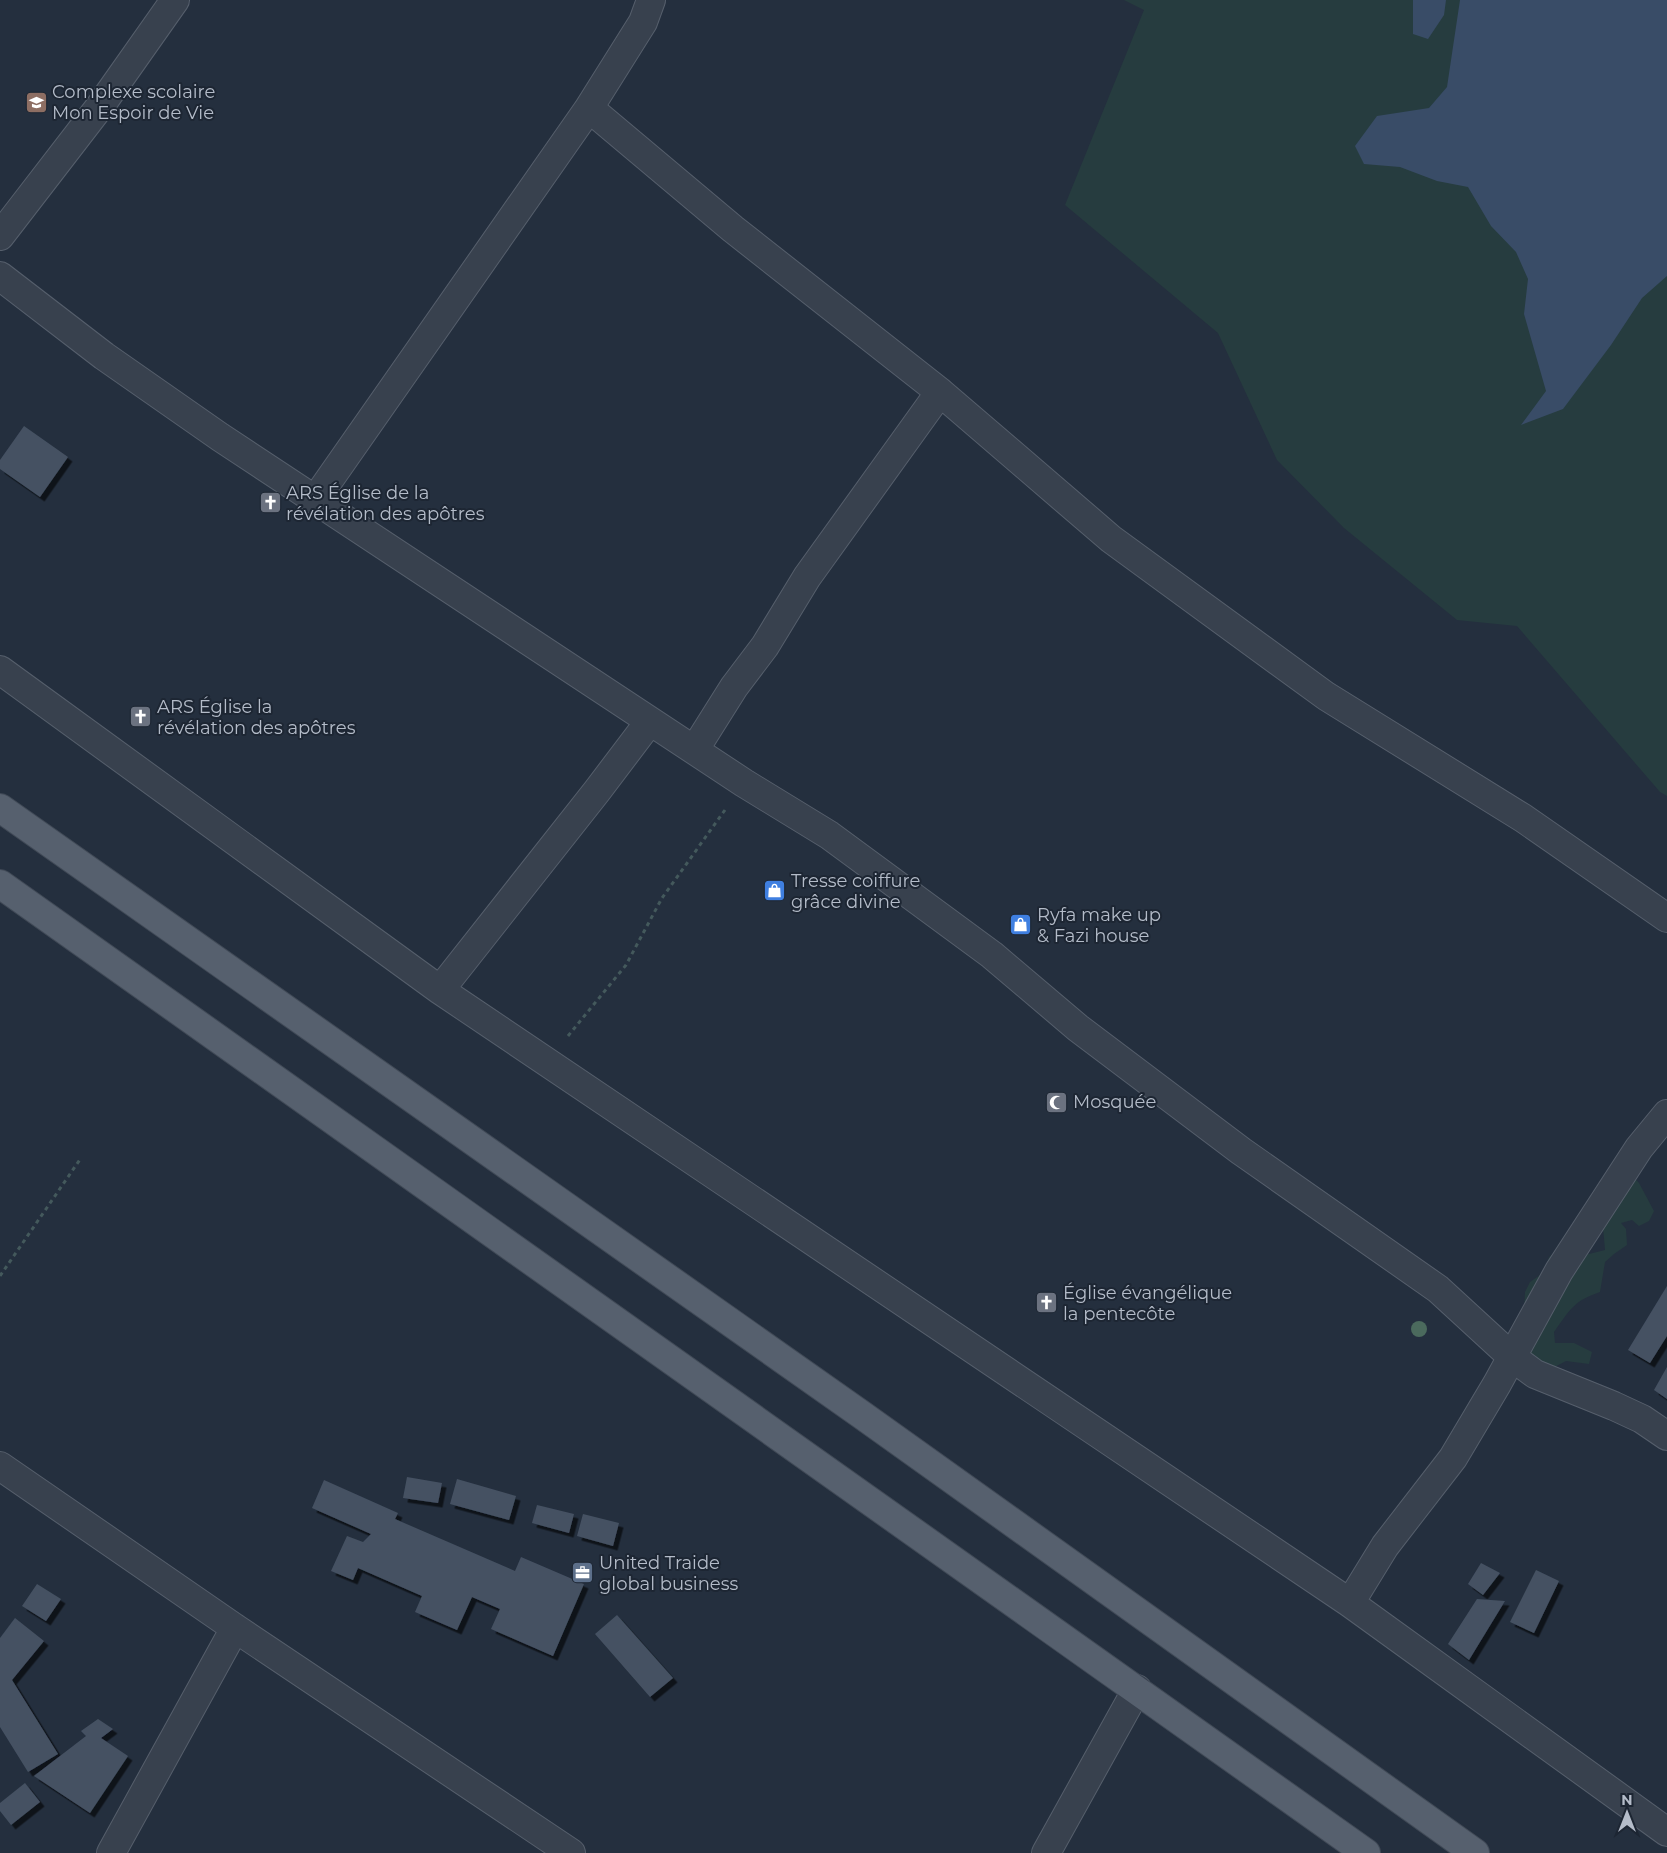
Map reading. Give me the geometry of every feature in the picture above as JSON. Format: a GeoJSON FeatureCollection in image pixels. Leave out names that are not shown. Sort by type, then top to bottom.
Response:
{"type":"FeatureCollection","features":[{"type":"Feature","properties":{"kind":"main road"},"geometry":{"type":"LineString","coordinates":[[0,808],[870,1421],[1475,1853]]}},
{"type":"Feature","properties":{"kind":"main road"},"geometry":{"type":"LineString","coordinates":[[0,884],[1366,1853]]}},
{"type":"Feature","properties":{"kind":"street"},"geometry":{"type":"LineString","coordinates":[[0,236],[101,105],[175,0]]}},
{"type":"Feature","properties":{"kind":"street"},"geometry":{"type":"LineString","coordinates":[[315,500],[589,108],[643,22],[651,0]]}},
{"type":"Feature","properties":{"kind":"street"},"geometry":{"type":"LineString","coordinates":[[589,108],[733,229],[940,392],[1111,539],[1326,696],[1523,818],[1667,918]]}},
{"type":"Feature","properties":{"kind":"street"},"geometry":{"type":"LineString","coordinates":[[0,276],[104,356],[220,437],[744,783],[829,835],[992,954],[1078,1028],[1234,1146],[1438,1290],[1512,1357],[1535,1374],[1642,1419],[1667,1436]]}},
{"type":"Feature","properties":{"kind":"street"},"geometry":{"type":"LineString","coordinates":[[695,750],[734,688],[765,646],[807,577],[940,392]]}},
{"type":"Feature","properties":{"kind":"street"},"geometry":{"type":"LineString","coordinates":[[0,670],[440,990],[1350,1603],[1667,1832]]}},
{"type":"Feature","properties":{"kind":"street"},"geometry":{"type":"LineString","coordinates":[[440,990],[650,721]]}},
{"type":"Feature","properties":{"kind":"street"},"geometry":{"type":"LineString","coordinates":[[1350,1603],[1385,1546],[1453,1458],[1569,1255],[1639,1148],[1667,1114]]}},
{"type":"Feature","properties":{"kind":"street"},"geometry":{"type":"LineString","coordinates":[[0,1466],[235,1628],[570,1853]]}},
{"type":"Feature","properties":{"kind":"street"},"geometry":{"type":"LineString","coordinates":[[111,1853],[235,1628]]}},
{"type":"Feature","properties":{"kind":"street"},"geometry":{"type":"LineString","coordinates":[[1046,1853],[1137,1689]]}},
{"type":"Feature","properties":{"kind":"path"},"geometry":{"type":"LineString","coordinates":[[546,1062],[626,965],[662,898],[744,783]]}},
{"type":"Feature","properties":{"kind":"path"},"geometry":{"type":"LineString","coordinates":[[0,1276],[81,1158]]}},
{"type":"Feature","properties":{"kind":"green space"},"geometry":{"type":"Polygon","coordinates":[[[1124,0],[1667,0],[1667,796],[1660,792],[1517,626],[1457,620],[1344,528],[1277,460],[1218,333],[1065,205],[1144,10],[1124,0]]]}},
{"type":"Feature","properties":{"kind":"green space"},"geometry":{"type":"Polygon","coordinates":[[[1630,1173],[1639,1183],[1654,1211],[1649,1221],[1639,1226],[1632,1220],[1621,1223],[1626,1229],[1627,1245],[1605,1262],[1600,1292],[1591,1295],[1573,1307],[1554,1332],[1555,1343],[1574,1343],[1592,1352],[1589,1364],[1566,1361],[1543,1373],[1510,1334],[1524,1313],[1525,1292],[1530,1282],[1540,1275],[1549,1257],[1559,1249],[1577,1257],[1605,1250],[1603,1227],[1630,1173]]]}},
{"type":"Feature","properties":{"kind":"water"},"geometry":{"type":"Polygon","coordinates":[[[1413,0],[1446,0],[1444,15],[1428,39],[1413,34],[1413,0]]]}},
{"type":"Feature","properties":{"kind":"water"},"geometry":{"type":"Polygon","coordinates":[[[1460,0],[1667,0],[1667,276],[1642,298],[1611,345],[1563,409],[1521,425],[1546,391],[1524,314],[1528,279],[1516,252],[1491,226],[1468,187],[1437,181],[1400,167],[1364,164],[1355,146],[1377,116],[1429,108],[1447,87],[1460,0]]]}},
{"type":"Feature","properties":{"kind":"building"},"geometry":{"type":"Polygon","coordinates":[[[24,426],[68,457],[40,497],[0,469],[0,460],[24,426]]]}},
{"type":"Feature","properties":{"kind":"building"},"geometry":{"type":"Polygon","coordinates":[[[1667,1286],[1667,1336],[1650,1363],[1628,1350],[1667,1286]]]}},
{"type":"Feature","properties":{"kind":"building"},"geometry":{"type":"Polygon","coordinates":[[[1667,1367],[1667,1399],[1654,1390],[1667,1367]]]}},
{"type":"Feature","properties":{"kind":"building"},"geometry":{"type":"Polygon","coordinates":[[[407,1477],[442,1483],[438,1503],[403,1498],[407,1477]]]}},
{"type":"Feature","properties":{"kind":"building"},"geometry":{"type":"Polygon","coordinates":[[[457,1479],[516,1496],[509,1520],[450,1504],[457,1479]]]}},
{"type":"Feature","properties":{"kind":"building"},"geometry":{"type":"Polygon","coordinates":[[[324,1480],[398,1513],[395,1519],[515,1571],[521,1557],[584,1584],[553,1656],[491,1629],[500,1609],[472,1597],[457,1630],[415,1612],[422,1596],[358,1568],[353,1580],[331,1571],[347,1536],[363,1542],[371,1534],[312,1508],[324,1480]]]}},
{"type":"Feature","properties":{"kind":"building"},"geometry":{"type":"Polygon","coordinates":[[[537,1505],[574,1514],[569,1533],[532,1523],[537,1505]]]}},
{"type":"Feature","properties":{"kind":"building"},"geometry":{"type":"Polygon","coordinates":[[[583,1514],[619,1523],[613,1546],[577,1536],[583,1514]]]}},
{"type":"Feature","properties":{"kind":"building"},"geometry":{"type":"Polygon","coordinates":[[[1481,1563],[1500,1573],[1483,1595],[1468,1584],[1481,1563]]]}},
{"type":"Feature","properties":{"kind":"building"},"geometry":{"type":"Polygon","coordinates":[[[1536,1570],[1559,1581],[1534,1633],[1510,1622],[1536,1570]]]}},
{"type":"Feature","properties":{"kind":"building"},"geometry":{"type":"Polygon","coordinates":[[[37,1584],[61,1599],[46,1621],[22,1606],[37,1584]]]}},
{"type":"Feature","properties":{"kind":"building"},"geometry":{"type":"Polygon","coordinates":[[[1477,1599],[1505,1601],[1469,1660],[1448,1644],[1477,1599]]]}},
{"type":"Feature","properties":{"kind":"building"},"geometry":{"type":"Polygon","coordinates":[[[617,1615],[673,1678],[650,1697],[595,1634],[617,1615]]]}},
{"type":"Feature","properties":{"kind":"building"},"geometry":{"type":"Polygon","coordinates":[[[15,1618],[44,1641],[12,1680],[58,1754],[28,1772],[0,1727],[0,1638],[15,1618]]]}},
{"type":"Feature","properties":{"kind":"building"},"geometry":{"type":"Polygon","coordinates":[[[98,1719],[113,1729],[101,1738],[128,1756],[90,1813],[34,1776],[86,1736],[81,1731],[98,1719]]]}},
{"type":"Feature","properties":{"kind":"building"},"geometry":{"type":"Polygon","coordinates":[[[25,1783],[40,1802],[11,1825],[0,1811],[0,1803],[25,1783]]]}},
{"type":"Feature","properties":{"kind":"place","name":"Complexe scolaire Mon Espoir de Vie"},"geometry":{"type":"Point","coordinates":[36,102]}},
{"type":"Feature","properties":{"kind":"place","name":"ARS Église de la révélation des apôtres"},"geometry":{"type":"Point","coordinates":[270,503]}},
{"type":"Feature","properties":{"kind":"place","name":"ARS Église la révélation des apôtres"},"geometry":{"type":"Point","coordinates":[141,717]}},
{"type":"Feature","properties":{"kind":"place","name":"Tresse coiffure grâce divine"},"geometry":{"type":"Point","coordinates":[775,891]}},
{"type":"Feature","properties":{"kind":"place","name":"Ryfa make up & Fazi house"},"geometry":{"type":"Point","coordinates":[1021,925]}},
{"type":"Feature","properties":{"kind":"place","name":"Mosquée"},"geometry":{"type":"Point","coordinates":[1057,1102]}},
{"type":"Feature","properties":{"kind":"place","name":"Église évangélique la pentecôte"},"geometry":{"type":"Point","coordinates":[1047,1303]}},
{"type":"Feature","properties":{"kind":"place","name":"United Traide global business"},"geometry":{"type":"Point","coordinates":[583,1573]}}]}
